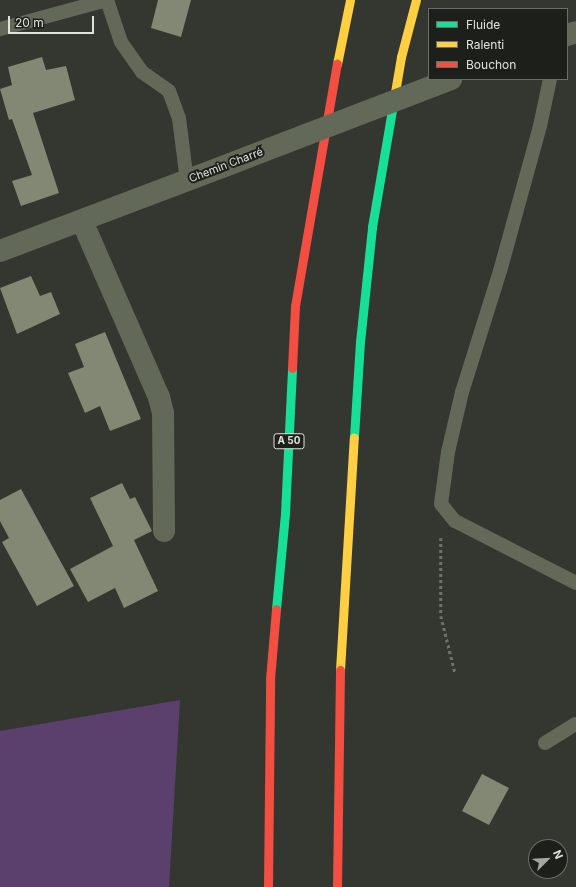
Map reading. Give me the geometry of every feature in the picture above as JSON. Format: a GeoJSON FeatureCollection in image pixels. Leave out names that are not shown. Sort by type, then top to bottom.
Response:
{"type":"FeatureCollection","features":[{"type":"Feature","properties":{"kind":"highway","name":"A 50"},"geometry":{"type":"LineString","coordinates":[[268,887],[270,679],[285,514],[295,306],[336,66],[350,0]]}},
{"type":"Feature","properties":{"kind":"highway"},"geometry":{"type":"LineString","coordinates":[[337,887],[340,654],[360,342],[372,227],[402,57],[416,0]]}},
{"type":"Feature","properties":{"kind":"street","name":"Chemin Charré"},"geometry":{"type":"LineString","coordinates":[[0,251],[187,181],[448,80]]}},
{"type":"Feature","properties":{"kind":"street"},"geometry":{"type":"LineString","coordinates":[[82,221],[159,397],[163,413],[164,531]]}},
{"type":"Feature","properties":{"kind":"lane"},"geometry":{"type":"LineString","coordinates":[[0,29],[107,0],[121,42],[142,72],[169,91],[179,118],[187,181]]}},
{"type":"Feature","properties":{"kind":"lane"},"geometry":{"type":"LineString","coordinates":[[550,80],[540,126],[500,271],[462,392],[452,437],[441,496],[441,504],[455,521],[576,583]]}},
{"type":"Feature","properties":{"kind":"lane"},"geometry":{"type":"LineString","coordinates":[[545,743],[576,724]]}},
{"type":"Feature","properties":{"kind":"path"},"geometry":{"type":"LineString","coordinates":[[448,514],[441,537],[442,616],[454,672]]}},
{"type":"Feature","properties":{"kind":"shaded area"},"geometry":{"type":"Polygon","coordinates":[[[180,700],[169,887],[0,887],[0,731],[180,700]]]}},
{"type":"Feature","properties":{"kind":"building"},"geometry":{"type":"Polygon","coordinates":[[[158,0],[191,0],[181,37],[151,28],[158,0]]]}},
{"type":"Feature","properties":{"kind":"building"},"geometry":{"type":"Polygon","coordinates":[[[42,57],[46,70],[66,66],[75,100],[33,113],[59,193],[21,206],[12,181],[32,175],[12,119],[9,120],[0,89],[12,85],[8,67],[42,57]]]}},
{"type":"Feature","properties":{"kind":"building"},"geometry":{"type":"Polygon","coordinates":[[[31,276],[40,296],[51,292],[60,314],[17,334],[0,288],[31,276]]]}},
{"type":"Feature","properties":{"kind":"building"},"geometry":{"type":"Polygon","coordinates":[[[105,332],[141,419],[110,431],[100,406],[85,413],[68,373],[84,367],[75,344],[105,332]]]}},
{"type":"Feature","properties":{"kind":"building"},"geometry":{"type":"Polygon","coordinates":[[[122,483],[130,499],[135,497],[152,531],[134,540],[158,591],[124,608],[115,588],[88,602],[70,569],[113,546],[90,498],[122,483]]]}},
{"type":"Feature","properties":{"kind":"building"},"geometry":{"type":"Polygon","coordinates":[[[21,489],[74,586],[37,606],[2,542],[9,538],[0,521],[0,500],[21,489]]]}},
{"type":"Feature","properties":{"kind":"building"},"geometry":{"type":"Polygon","coordinates":[[[482,774],[509,788],[489,825],[462,811],[482,774]]]}},
{"type":"Feature","properties":{"kind":"traffic: fast"},"geometry":{"type":"LineString","coordinates":[[354,437],[360,342],[372,227],[394,98]]}},
{"type":"Feature","properties":{"kind":"traffic: fast"},"geometry":{"type":"LineString","coordinates":[[276,609],[285,513],[292,368]]}},
{"type":"Feature","properties":{"kind":"traffic: slow"},"geometry":{"type":"LineString","coordinates":[[337,64],[350,0]]}},
{"type":"Feature","properties":{"kind":"traffic: slow"},"geometry":{"type":"LineString","coordinates":[[394,98],[401,57],[416,0]]}},
{"type":"Feature","properties":{"kind":"traffic: slow"},"geometry":{"type":"LineString","coordinates":[[340,670],[354,437]]}},
{"type":"Feature","properties":{"kind":"traffic: jam"},"geometry":{"type":"LineString","coordinates":[[292,368],[295,306],[337,64]]}},
{"type":"Feature","properties":{"kind":"traffic: jam"},"geometry":{"type":"LineString","coordinates":[[268,887],[270,679],[276,609]]}},
{"type":"Feature","properties":{"kind":"traffic: jam"},"geometry":{"type":"LineString","coordinates":[[337,887],[340,670]]}}]}
